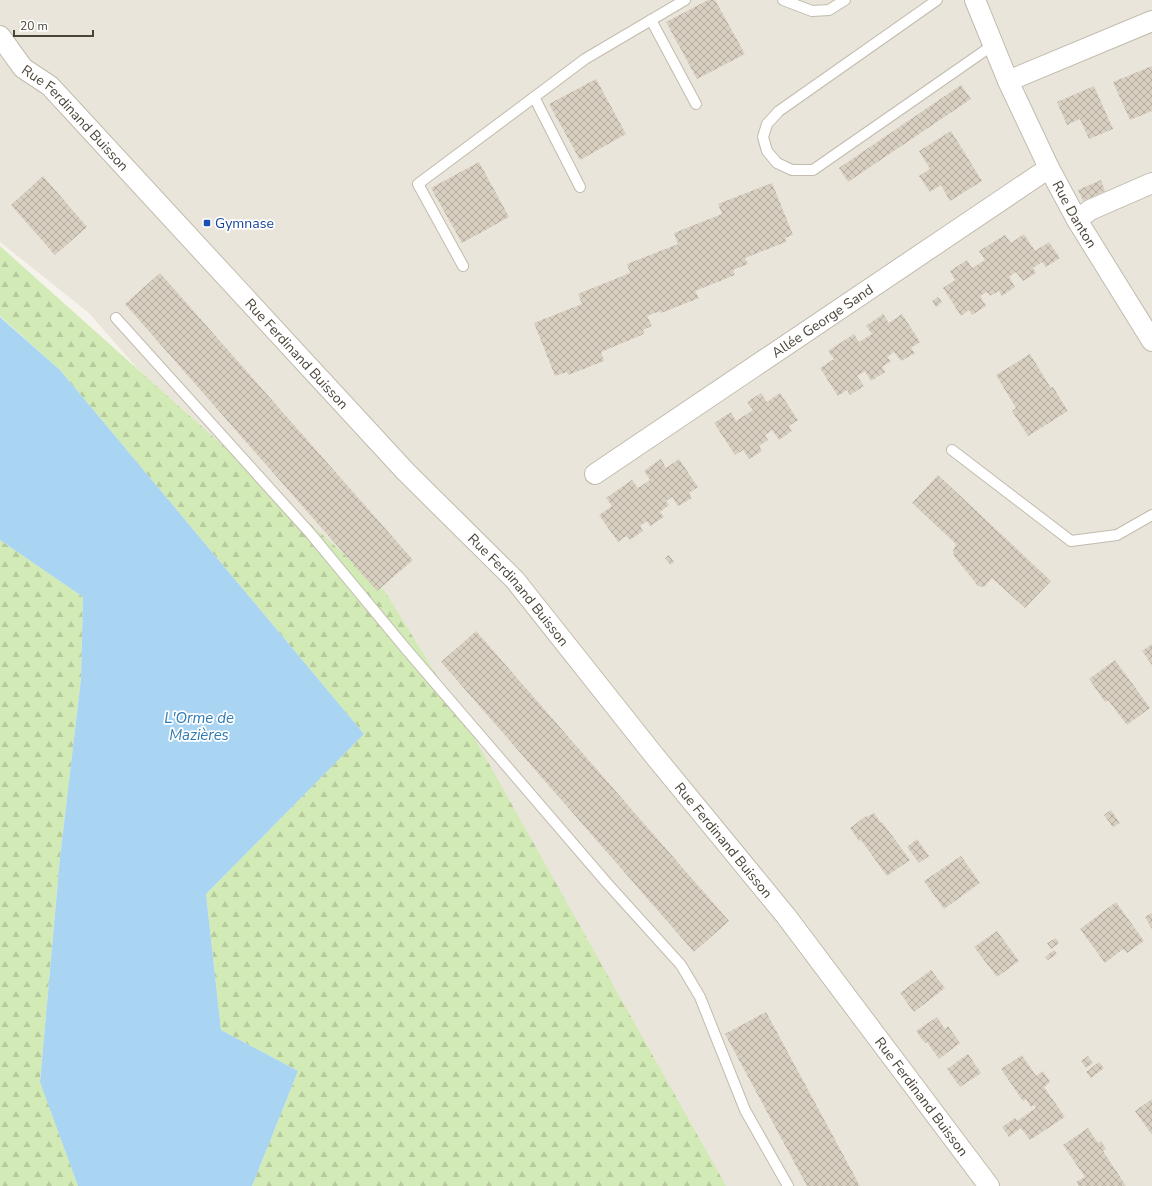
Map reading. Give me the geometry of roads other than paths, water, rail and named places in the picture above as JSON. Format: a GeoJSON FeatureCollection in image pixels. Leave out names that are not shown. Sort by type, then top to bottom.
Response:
{"type":"FeatureCollection","features":[{"type":"Feature","properties":{"kind":"street","name":"Rue Danton"},"geometry":{"type":"LineString","coordinates":[[975,0],[1008,81],[1049,168],[1077,220],[1149,331]]}},
{"type":"Feature","properties":{"kind":"street"},"geometry":{"type":"LineString","coordinates":[[1008,81],[1152,21]]}},
{"type":"Feature","properties":{"kind":"street","name":"Rue Ferdinand Buisson"},"geometry":{"type":"LineString","coordinates":[[0,36],[23,68],[50,86],[406,472],[515,580],[653,754],[786,916],[989,1186]]}},
{"type":"Feature","properties":{"kind":"street","name":"Allée George Sand"},"geometry":{"type":"LineString","coordinates":[[594,474],[1049,168]]}},
{"type":"Feature","properties":{"kind":"street"},"geometry":{"type":"LineString","coordinates":[[1077,220],[1090,210],[1152,183]]}},
{"type":"Feature","properties":{"kind":"lane"},"geometry":{"type":"LineString","coordinates":[[462,266],[418,184],[585,59],[685,0]]}},
{"type":"Feature","properties":{"kind":"lane"},"geometry":{"type":"LineString","coordinates":[[783,0],[812,11],[829,10],[845,0]]}},
{"type":"Feature","properties":{"kind":"lane"},"geometry":{"type":"LineString","coordinates":[[937,0],[779,111],[771,119],[767,124],[764,138],[767,151],[777,163],[792,170],[812,170],[993,45]]}},
{"type":"Feature","properties":{"kind":"lane"},"geometry":{"type":"LineString","coordinates":[[651,20],[696,104]]}},
{"type":"Feature","properties":{"kind":"lane"},"geometry":{"type":"LineString","coordinates":[[534,97],[580,187]]}},
{"type":"Feature","properties":{"kind":"lane"},"geometry":{"type":"LineString","coordinates":[[116,318],[310,533],[416,661],[606,882],[681,965],[700,997],[744,1110],[788,1186]]}},
{"type":"Feature","properties":{"kind":"lane"},"geometry":{"type":"LineString","coordinates":[[952,450],[1071,541],[1117,535],[1152,515]]}},
{"type":"Feature","properties":{"kind":"water","name":"L'Orme de Mazières"},"geometry":{"type":"Polygon","coordinates":[[[0,317],[60,370],[364,734],[206,894],[221,1030],[298,1071],[252,1186],[78,1186],[40,1082],[60,858],[81,679],[83,597],[0,540],[0,317]]]}},
{"type":"Feature","properties":{"kind":"place","name":"Gymnase"},"geometry":{"type":"Point","coordinates":[207,223]}}]}
